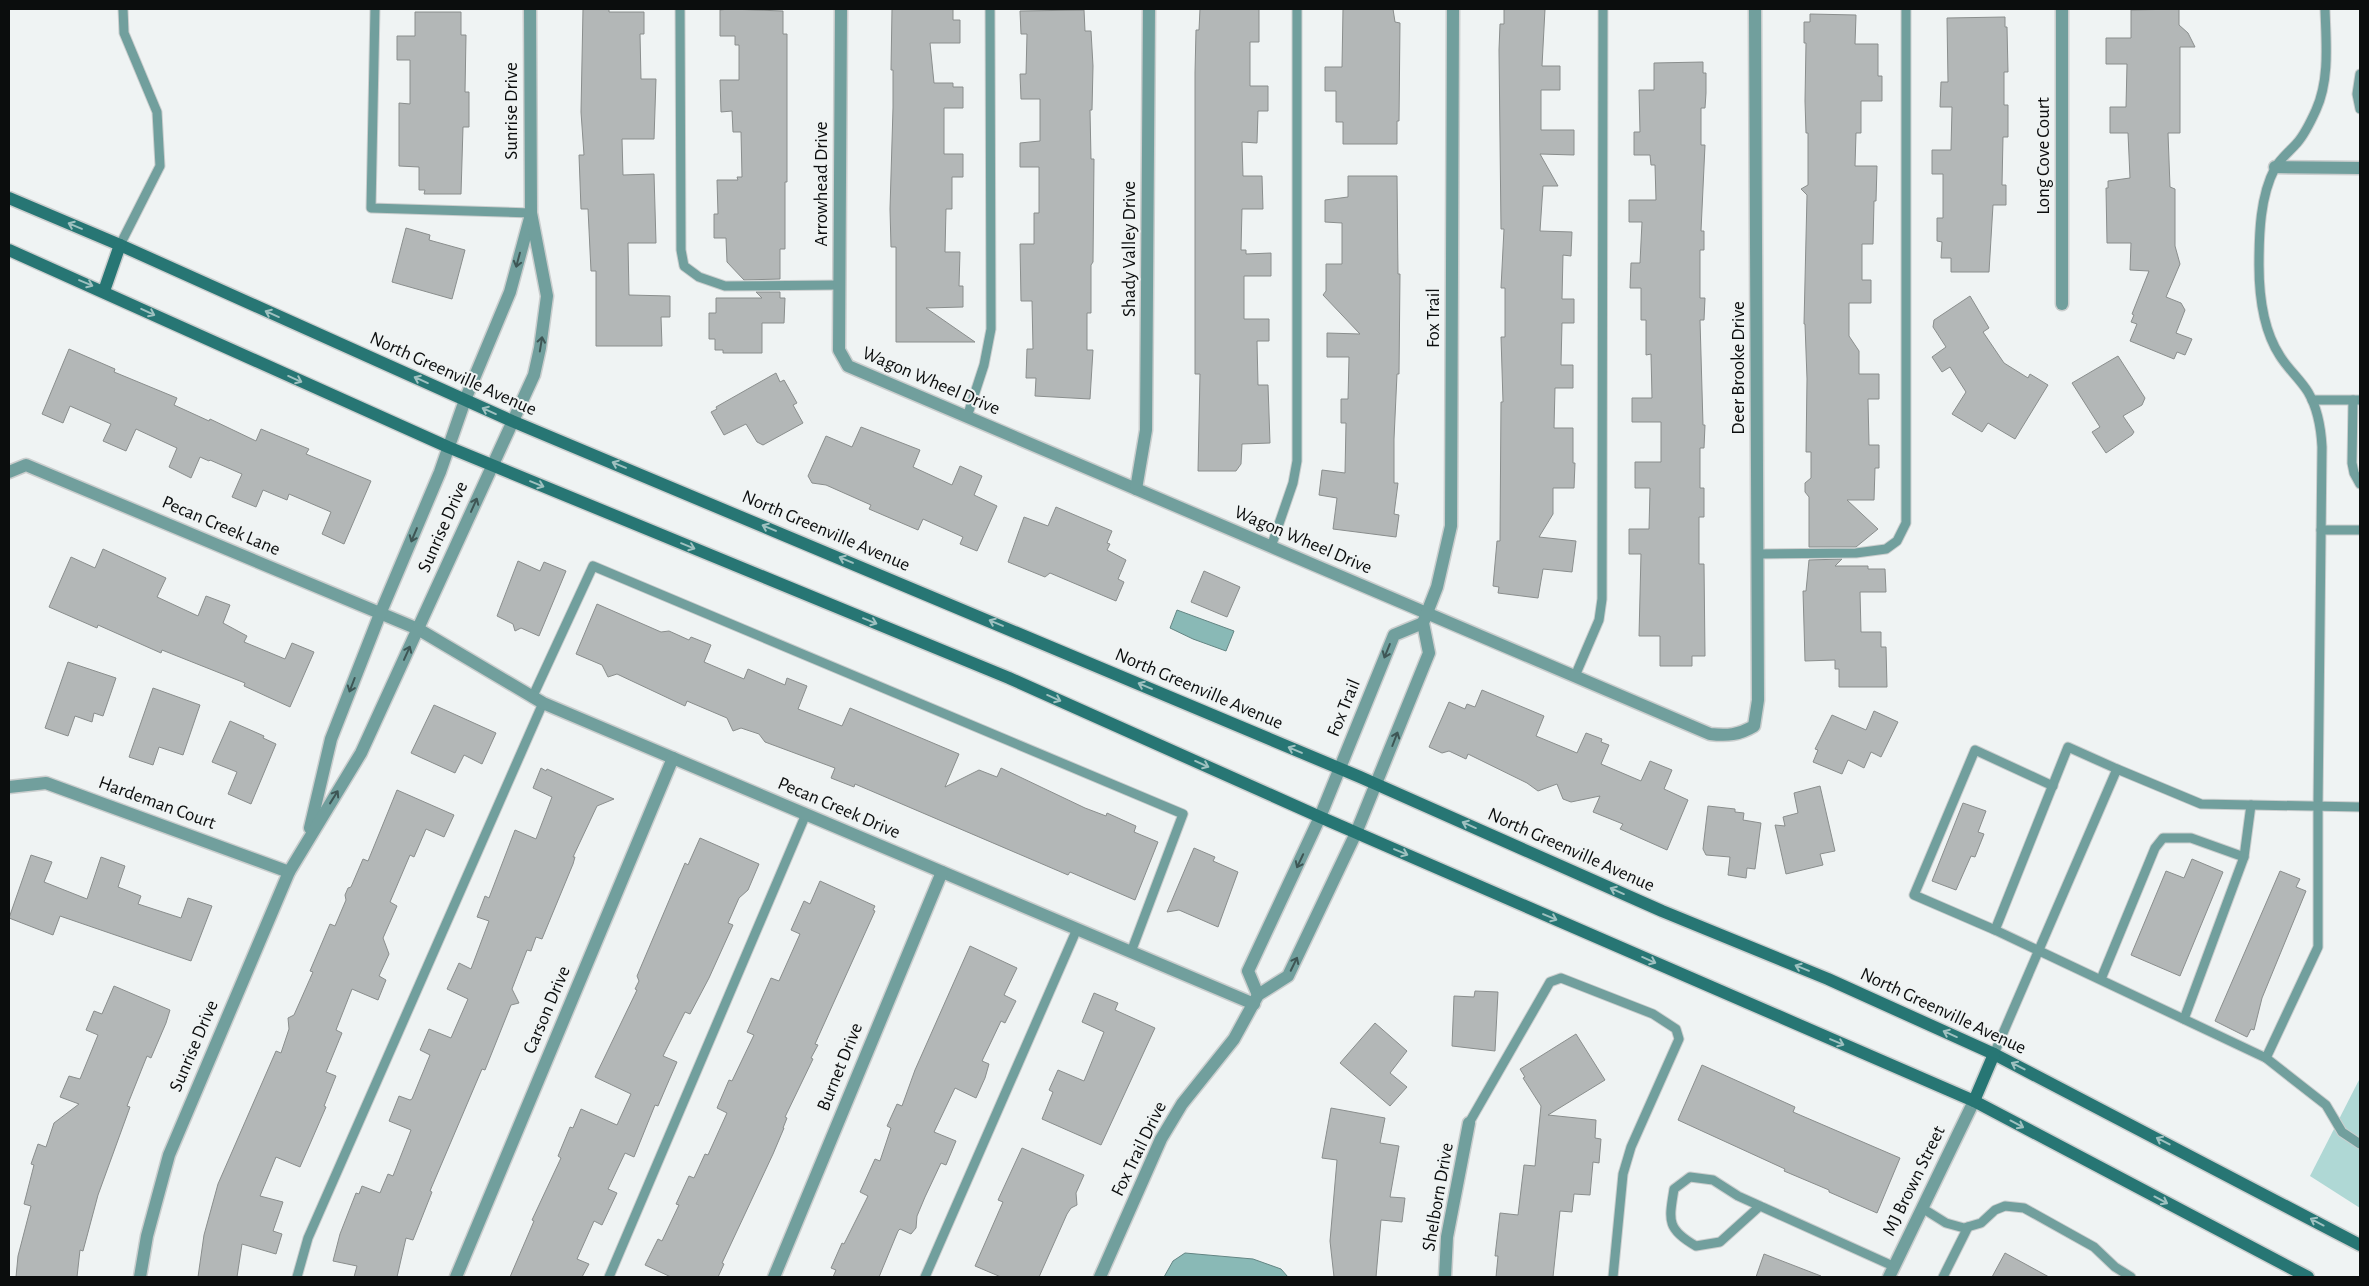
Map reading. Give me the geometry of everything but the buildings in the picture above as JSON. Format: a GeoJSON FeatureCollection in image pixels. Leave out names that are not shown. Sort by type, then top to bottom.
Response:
{"type":"FeatureCollection","features":[{"type":"Feature","properties":{"kind":"main road","name":"North Greenville Avenue"},"geometry":{"type":"LineString","coordinates":[[9,198],[120,245],[512,421],[1340,768],[1662,911],[1828,979],[1994,1054],[2360,1245]]}},
{"type":"Feature","properties":{"kind":"main road"},"geometry":{"type":"LineString","coordinates":[[104,291],[120,245]]}},
{"type":"Feature","properties":{"kind":"main road"},"geometry":{"type":"LineString","coordinates":[[9,250],[104,291],[250,360],[448,447],[1009,678],[1356,833],[1974,1101],[2308,1277]]}},
{"type":"Feature","properties":{"kind":"main road"},"geometry":{"type":"LineString","coordinates":[[1974,1101],[1994,1054]]}},
{"type":"Feature","properties":{"kind":"street","name":"Sunrise Drive"},"geometry":{"type":"LineString","coordinates":[[140,1277],[147,1236],[169,1154],[289,872],[361,753],[534,375],[540,348],[547,296],[531,213],[530,9]]}},
{"type":"Feature","properties":{"kind":"street","name":"Arrowhead Drive"},"geometry":{"type":"LineString","coordinates":[[841,9],[839,350],[842,358]]}},
{"type":"Feature","properties":{"kind":"street","name":"Shady Valley Drive"},"geometry":{"type":"LineString","coordinates":[[1136,489],[1146,430],[1148,9]]}},
{"type":"Feature","properties":{"kind":"street","name":"Fox Trail"},"geometry":{"type":"LineString","coordinates":[[1377,785],[1429,653],[1426,619],[1445,559],[1451,526],[1452,9]]}},
{"type":"Feature","properties":{"kind":"street","name":"Deer Brooke Drive"},"geometry":{"type":"LineString","coordinates":[[1754,726],[1758,700],[1755,9]]}},
{"type":"Feature","properties":{"kind":"street","name":"Long Cove Court"},"geometry":{"type":"LineString","coordinates":[[2062,9],[2062,304]]}},
{"type":"Feature","properties":{"kind":"street"},"geometry":{"type":"LineString","coordinates":[[2275,167],[2360,168]]}},
{"type":"Feature","properties":{"kind":"street","name":"Sunrise Drive"},"geometry":{"type":"LineString","coordinates":[[308,839],[331,739],[380,614],[440,472],[465,400],[510,292],[531,213]]}},
{"type":"Feature","properties":{"kind":"street","name":"Wagon Wheel Drive"},"geometry":{"type":"LineString","coordinates":[[842,358],[856,370],[1271,547],[1426,619],[1575,676],[1710,734],[1724,736],[1742,733],[1754,726]]}},
{"type":"Feature","properties":{"kind":"street","name":"Pecan Creek Lane"},"geometry":{"type":"LineString","coordinates":[[9,472],[26,465],[418,629]]}},
{"type":"Feature","properties":{"kind":"street","name":"Fox Trail"},"geometry":{"type":"LineString","coordinates":[[1340,768],[1394,635],[1426,619]]}},
{"type":"Feature","properties":{"kind":"street","name":"Pecan Creek Drive"},"geometry":{"type":"LineString","coordinates":[[418,629],[537,700],[1130,952],[1256,1000]]}},
{"type":"Feature","properties":{"kind":"street","name":"Carson Drive"},"geometry":{"type":"LineString","coordinates":[[456,1277],[673,758]]}},
{"type":"Feature","properties":{"kind":"street"},"geometry":{"type":"LineString","coordinates":[[1256,1000],[1248,971],[1320,817],[1340,768]]}},
{"type":"Feature","properties":{"kind":"street","name":"Hardeman Court"},"geometry":{"type":"LineString","coordinates":[[9,787],[46,783],[289,872]]}},
{"type":"Feature","properties":{"kind":"street","name":"Fox Trail Drive"},"geometry":{"type":"LineString","coordinates":[[1100,1277],[1161,1139],[1182,1104],[1234,1039],[1256,1000],[1288,976],[1377,785]]}},
{"type":"Feature","properties":{"kind":"street","name":"Burnet Drive"},"geometry":{"type":"LineString","coordinates":[[774,1277],[942,872]]}},
{"type":"Feature","properties":{"kind":"street","name":"MJ Brown Street"},"geometry":{"type":"LineString","coordinates":[[1891,1272],[1974,1101]]}},
{"type":"Feature","properties":{"kind":"street","name":"Shelborn Drive"},"geometry":{"type":"LineString","coordinates":[[1445,1277],[1447,1237],[1469,1123]]}},
{"type":"Feature","properties":{"kind":"lane"},"geometry":{"type":"LineString","coordinates":[[120,245],[160,166],[157,112],[124,33],[123,9]]}},
{"type":"Feature","properties":{"kind":"lane"},"geometry":{"type":"LineString","coordinates":[[375,9],[371,208],[531,213]]}},
{"type":"Feature","properties":{"kind":"lane"},"geometry":{"type":"LineString","coordinates":[[680,9],[681,250],[684,266],[698,277],[726,286],[839,285]]}},
{"type":"Feature","properties":{"kind":"lane"},"geometry":{"type":"LineString","coordinates":[[966,417],[984,365],[991,329],[990,9]]}},
{"type":"Feature","properties":{"kind":"lane"},"geometry":{"type":"LineString","coordinates":[[1271,547],[1293,483],[1297,461],[1297,9]]}},
{"type":"Feature","properties":{"kind":"lane"},"geometry":{"type":"LineString","coordinates":[[1575,676],[1599,620],[1602,599],[1603,9]]}},
{"type":"Feature","properties":{"kind":"lane"},"geometry":{"type":"LineString","coordinates":[[1758,554],[1856,553],[1886,549],[1897,541],[1906,523],[1906,9]]}},
{"type":"Feature","properties":{"kind":"lane"},"geometry":{"type":"LineString","coordinates":[[2266,1058],[2318,947],[2322,447],[2321,426],[2312,400],[2279,356],[2264,317],[2260,292],[2259,264],[2262,210],[2275,167],[2300,141],[2317,109],[2326,74],[2325,9]]}},
{"type":"Feature","properties":{"kind":"lane"},"geometry":{"type":"LineString","coordinates":[[2360,74],[2357,94],[2360,109]]}},
{"type":"Feature","properties":{"kind":"lane"},"geometry":{"type":"LineString","coordinates":[[2312,400],[2357,400],[2352,463],[2354,473],[2360,484]]}},
{"type":"Feature","properties":{"kind":"lane"},"geometry":{"type":"LineString","coordinates":[[2321,530],[2360,530]]}},
{"type":"Feature","properties":{"kind":"lane"},"geometry":{"type":"LineString","coordinates":[[297,1277],[308,1238],[594,566],[1183,814],[1130,952]]}},
{"type":"Feature","properties":{"kind":"lane"},"geometry":{"type":"LineString","coordinates":[[1994,930],[2068,747],[2201,804],[2360,807]]}},
{"type":"Feature","properties":{"kind":"lane"},"geometry":{"type":"LineString","coordinates":[[2053,786],[1975,750],[1914,895],[2040,950],[2266,1058],[2326,1105],[2342,1132],[2360,1144]]}},
{"type":"Feature","properties":{"kind":"lane"},"geometry":{"type":"LineString","coordinates":[[1994,1054],[2117,769]]}},
{"type":"Feature","properties":{"kind":"lane"},"geometry":{"type":"LineString","coordinates":[[2184,1019],[2244,857],[2251,805]]}},
{"type":"Feature","properties":{"kind":"lane"},"geometry":{"type":"LineString","coordinates":[[609,1277],[806,814]]}},
{"type":"Feature","properties":{"kind":"lane"},"geometry":{"type":"LineString","coordinates":[[2101,979],[2155,848],[2162,838],[2191,838],[2244,857]]}},
{"type":"Feature","properties":{"kind":"lane"},"geometry":{"type":"LineString","coordinates":[[925,1277],[1077,929]]}},
{"type":"Feature","properties":{"kind":"lane"},"geometry":{"type":"LineString","coordinates":[[1469,1123],[1550,982],[1561,978],[1653,1014],[1676,1029],[1679,1039],[1631,1147],[1623,1174],[1613,1277]]}},
{"type":"Feature","properties":{"kind":"lane"},"geometry":{"type":"LineString","coordinates":[[1760,1206],[1720,1242],[1696,1246],[1679,1236],[1669,1217],[1674,1189],[1690,1177],[1713,1180],[1760,1206],[1891,1272]]}},
{"type":"Feature","properties":{"kind":"lane"},"geometry":{"type":"LineString","coordinates":[[1922,1208],[1955,1227],[1968,1227],[1981,1223],[1995,1210],[2004,1206],[2024,1208],[2094,1247],[2115,1267],[2132,1277]]}},
{"type":"Feature","properties":{"kind":"lane"},"geometry":{"type":"LineString","coordinates":[[1943,1277],[1968,1227]]}},
{"type":"Feature","properties":{"kind":"shaded area"},"geometry":{"type":"Polygon","coordinates":[[[1177,610],[1234,631],[1226,651],[1170,628],[1177,610]]]}},
{"type":"Feature","properties":{"kind":"shaded area"},"geometry":{"type":"Polygon","coordinates":[[[2360,1078],[2360,1208],[2310,1176],[2360,1078]]]}},
{"type":"Feature","properties":{"kind":"shaded area"},"geometry":{"type":"Polygon","coordinates":[[[1185,1253],[1253,1259],[1281,1269],[1288,1277],[1164,1277],[1173,1261],[1185,1253]]]}}]}
